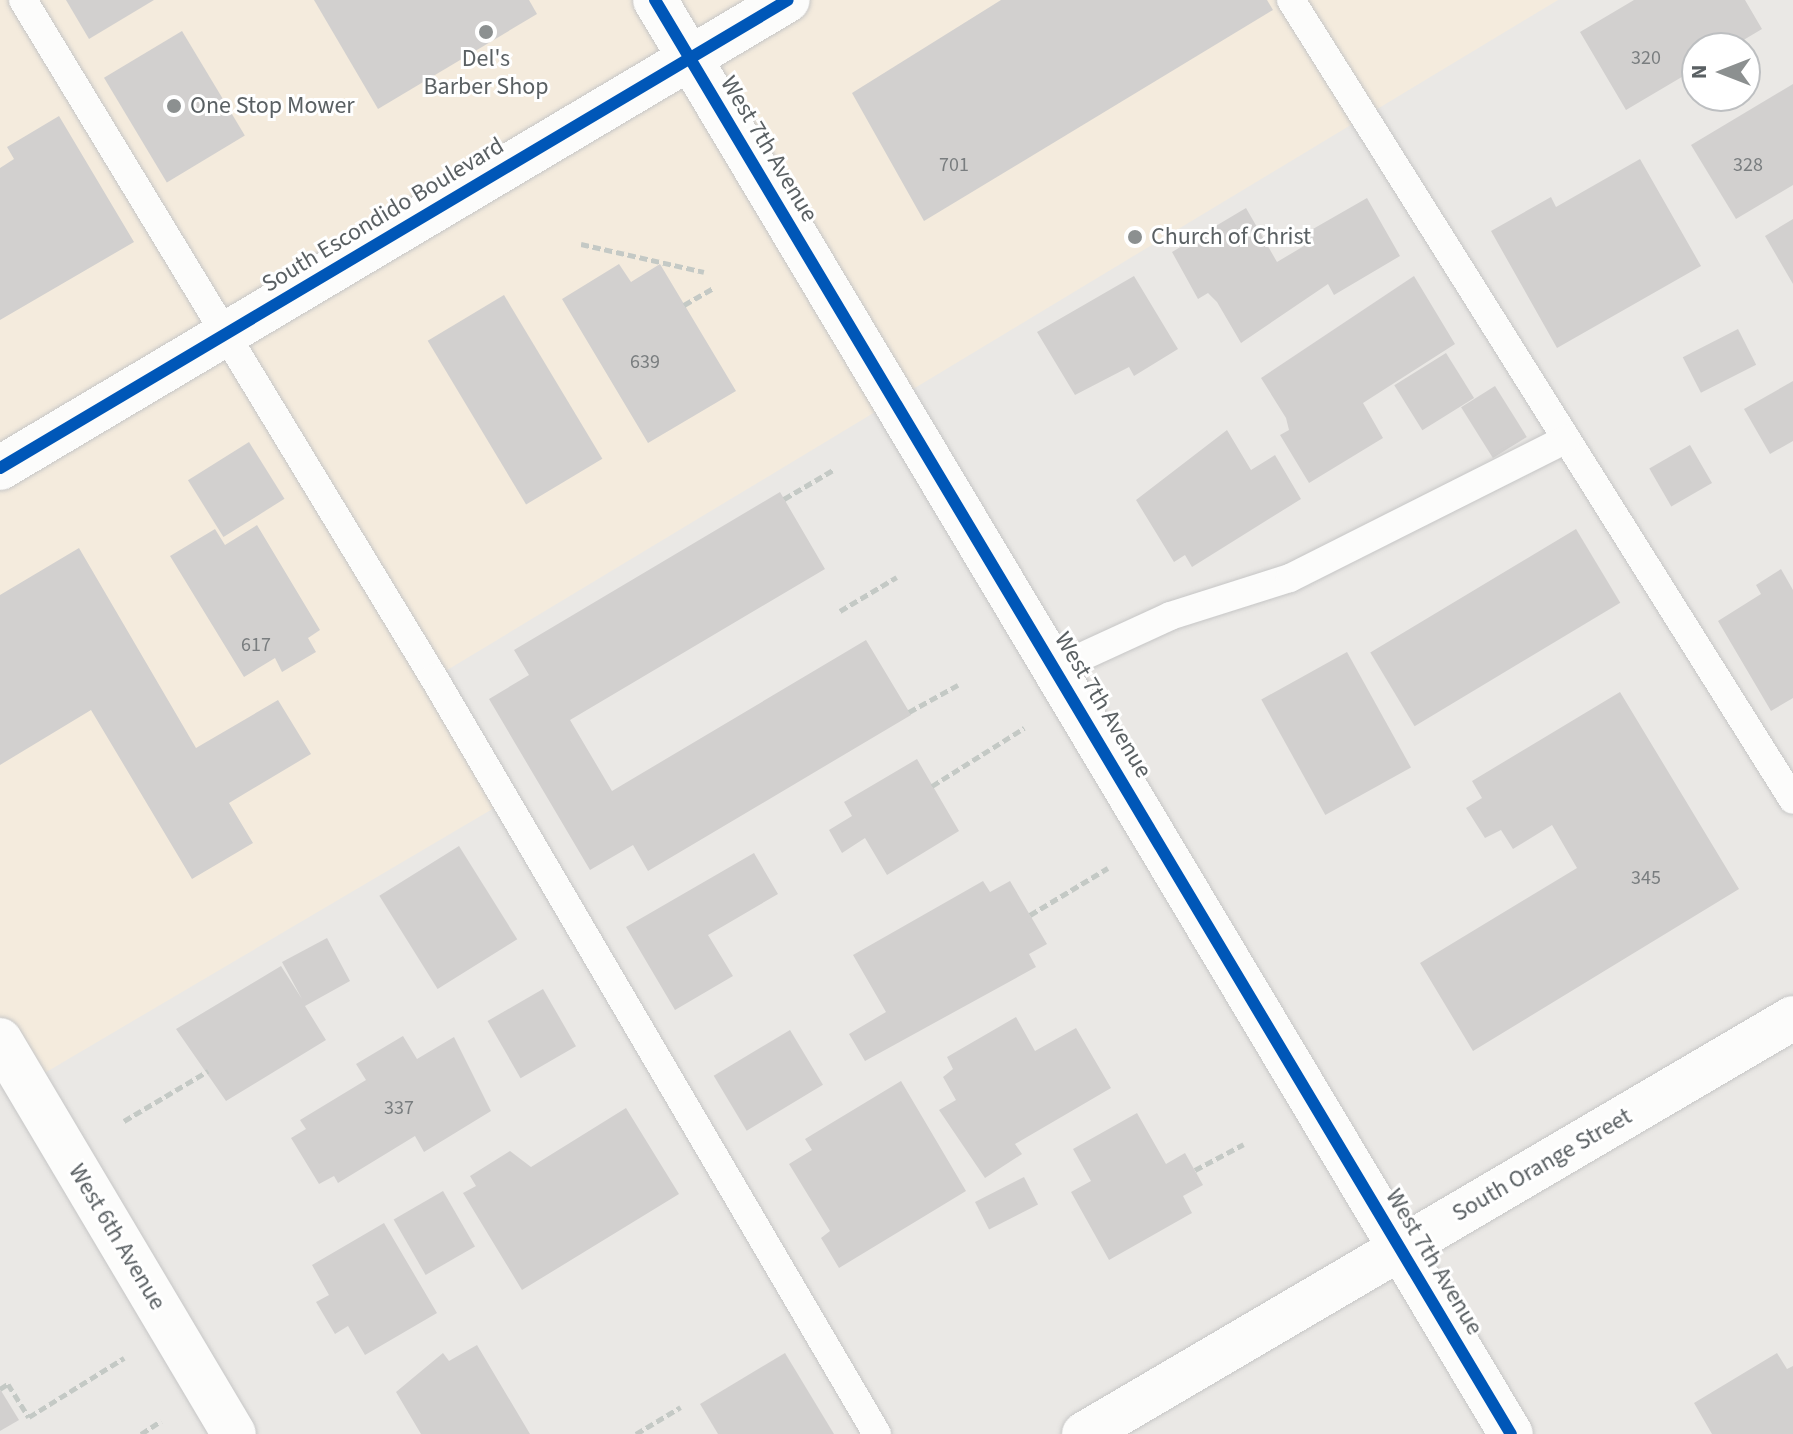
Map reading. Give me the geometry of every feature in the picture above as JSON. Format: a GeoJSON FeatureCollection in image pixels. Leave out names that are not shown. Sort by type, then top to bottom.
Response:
{"type":"FeatureCollection","features":[{"type":"Feature","properties":{"kind":"street","name":"West 7th Avenue"},"geometry":{"type":"LineString","coordinates":[[655,0],[1511,1434]]}},
{"type":"Feature","properties":{"kind":"street","name":"South Escondido Boulevard"},"geometry":{"type":"LineString","coordinates":[[0,468],[788,0]]}},
{"type":"Feature","properties":{"kind":"street","name":"South Orange Street"},"geometry":{"type":"LineString","coordinates":[[1084,1434],[1793,1018]]}},
{"type":"Feature","properties":{"kind":"street","name":"West 6th Avenue"},"geometry":{"type":"LineString","coordinates":[[0,1040],[234,1434]]}},
{"type":"Feature","properties":{"kind":"lane"},"geometry":{"type":"LineString","coordinates":[[23,0],[225,334],[877,1434]]}},
{"type":"Feature","properties":{"kind":"lane"},"geometry":{"type":"LineString","coordinates":[[1291,0],[1793,800]]}},
{"type":"Feature","properties":{"kind":"lane"},"geometry":{"type":"LineString","coordinates":[[1064,683],[1170,616],[1290,578],[1566,439]]}},
{"type":"Feature","properties":{"kind":"path"},"geometry":{"type":"LineString","coordinates":[[581,244],[704,272]]}},
{"type":"Feature","properties":{"kind":"path"},"geometry":{"type":"LineString","coordinates":[[684,305],[714,288]]}},
{"type":"Feature","properties":{"kind":"path"},"geometry":{"type":"LineString","coordinates":[[784,499],[833,470]]}},
{"type":"Feature","properties":{"kind":"path"},"geometry":{"type":"LineString","coordinates":[[840,611],[897,577]]}},
{"type":"Feature","properties":{"kind":"path"},"geometry":{"type":"LineString","coordinates":[[932,786],[1064,683]]}},
{"type":"Feature","properties":{"kind":"path"},"geometry":{"type":"LineString","coordinates":[[909,712],[958,685]]}},
{"type":"Feature","properties":{"kind":"path"},"geometry":{"type":"LineString","coordinates":[[1030,915],[1157,839]]}},
{"type":"Feature","properties":{"kind":"path"},"geometry":{"type":"LineString","coordinates":[[124,1121],[208,1071]]}},
{"type":"Feature","properties":{"kind":"path"},"geometry":{"type":"LineString","coordinates":[[1195,1170],[1244,1144]]}},
{"type":"Feature","properties":{"kind":"path"},"geometry":{"type":"LineString","coordinates":[[0,1389],[8,1384],[29,1417],[124,1358]]}},
{"type":"Feature","properties":{"kind":"path"},"geometry":{"type":"LineString","coordinates":[[636,1434],[681,1407]]}},
{"type":"Feature","properties":{"kind":"path"},"geometry":{"type":"LineString","coordinates":[[141,1434],[161,1421]]}},
{"type":"Feature","properties":{"kind":"shaded area"},"geometry":{"type":"Polygon","coordinates":[[[0,0],[1558,0],[434,678],[506,801],[26,1084],[0,1040],[0,0]]]}},
{"type":"Feature","properties":{"kind":"building"},"geometry":{"type":"Polygon","coordinates":[[[66,0],[154,0],[89,39],[66,0]]]}},
{"type":"Feature","properties":{"kind":"building"},"geometry":{"type":"Polygon","coordinates":[[[314,0],[529,0],[537,14],[378,109],[314,0]]]}},
{"type":"Feature","properties":{"kind":"building"},"geometry":{"type":"Polygon","coordinates":[[[1001,0],[1267,0],[1273,10],[924,221],[852,93],[1001,0]]]}},
{"type":"Feature","properties":{"kind":"building"},"geometry":{"type":"Polygon","coordinates":[[[1634,0],[1745,0],[1762,29],[1757,32],[1681,32],[1681,77],[1626,110],[1580,32],[1634,0]]]}},
{"type":"Feature","properties":{"kind":"building","name":"One Stop Mower"},"geometry":{"type":"Polygon","coordinates":[[[182,31],[245,136],[167,182],[104,78],[182,31]]]}},
{"type":"Feature","properties":{"kind":"building"},"geometry":{"type":"Polygon","coordinates":[[[1793,84],[1793,185],[1736,219],[1691,145],[1746,112],[1761,112],[1761,103],[1793,84]]]}},
{"type":"Feature","properties":{"kind":"building"},"geometry":{"type":"Polygon","coordinates":[[[59,116],[134,242],[0,320],[0,168],[14,159],[7,147],[59,116]]]}},
{"type":"Feature","properties":{"kind":"building"},"geometry":{"type":"Polygon","coordinates":[[[1640,159],[1701,266],[1557,348],[1491,231],[1551,197],[1556,207],[1640,159]]]}},
{"type":"Feature","properties":{"kind":"building"},"geometry":{"type":"Polygon","coordinates":[[[1367,198],[1400,256],[1334,295],[1328,284],[1241,343],[1217,302],[1208,293],[1198,299],[1172,252],[1246,208],[1277,262],[1304,246],[1299,237],[1367,198]]]}},
{"type":"Feature","properties":{"kind":"building"},"geometry":{"type":"Polygon","coordinates":[[[1793,219],[1793,284],[1765,236],[1793,219]]]}},
{"type":"Feature","properties":{"kind":"building"},"geometry":{"type":"Polygon","coordinates":[[[619,264],[631,282],[660,264],[736,391],[648,443],[562,299],[619,264]]]}},
{"type":"Feature","properties":{"kind":"building"},"geometry":{"type":"Polygon","coordinates":[[[1134,276],[1178,349],[1134,376],[1129,367],[1075,395],[1037,332],[1134,276]]]}},
{"type":"Feature","properties":{"kind":"building"},"geometry":{"type":"Polygon","coordinates":[[[1414,276],[1455,344],[1363,403],[1383,438],[1309,483],[1280,435],[1289,430],[1286,418],[1261,378],[1414,276]]]}},
{"type":"Feature","properties":{"kind":"building"},"geometry":{"type":"Polygon","coordinates":[[[504,295],[602,459],[526,505],[428,341],[504,295]]]}},
{"type":"Feature","properties":{"kind":"building"},"geometry":{"type":"Polygon","coordinates":[[[1738,329],[1756,365],[1701,393],[1683,357],[1738,329]]]}},
{"type":"Feature","properties":{"kind":"building"},"geometry":{"type":"Polygon","coordinates":[[[1446,353],[1474,398],[1422,430],[1394,385],[1446,353]]]}},
{"type":"Feature","properties":{"kind":"building"},"geometry":{"type":"Polygon","coordinates":[[[1793,381],[1793,441],[1770,454],[1744,409],[1793,381]]]}},
{"type":"Feature","properties":{"kind":"building"},"geometry":{"type":"Polygon","coordinates":[[[1495,386],[1527,437],[1493,458],[1461,407],[1495,386]]]}},
{"type":"Feature","properties":{"kind":"building"},"geometry":{"type":"Polygon","coordinates":[[[1227,430],[1251,470],[1275,455],[1301,499],[1192,567],[1185,555],[1174,562],[1136,500],[1227,430]]]}},
{"type":"Feature","properties":{"kind":"building"},"geometry":{"type":"Polygon","coordinates":[[[249,442],[285,499],[223,537],[188,480],[249,442]]]}},
{"type":"Feature","properties":{"kind":"building"},"geometry":{"type":"Polygon","coordinates":[[[1690,445],[1712,483],[1671,507],[1649,468],[1690,445]]]}},
{"type":"Feature","properties":{"kind":"building"},"geometry":{"type":"Polygon","coordinates":[[[780,492],[825,569],[570,720],[612,791],[866,640],[911,715],[648,871],[633,845],[590,870],[489,699],[529,675],[514,650],[780,492]]]}},
{"type":"Feature","properties":{"kind":"building"},"geometry":{"type":"Polygon","coordinates":[[[257,525],[320,630],[308,638],[316,652],[282,672],[275,658],[244,677],[170,556],[215,529],[225,545],[257,525]]]}},
{"type":"Feature","properties":{"kind":"building"},"geometry":{"type":"Polygon","coordinates":[[[1576,529],[1620,603],[1415,726],[1370,653],[1576,529]]]}},
{"type":"Feature","properties":{"kind":"building"},"geometry":{"type":"Polygon","coordinates":[[[79,548],[196,748],[278,700],[311,754],[229,803],[253,843],[192,879],[91,710],[0,765],[0,595],[79,548]]]}},
{"type":"Feature","properties":{"kind":"building"},"geometry":{"type":"Polygon","coordinates":[[[1781,569],[1793,590],[1793,698],[1771,711],[1718,621],[1761,594],[1756,585],[1781,569]]]}},
{"type":"Feature","properties":{"kind":"building"},"geometry":{"type":"Polygon","coordinates":[[[1347,652],[1411,767],[1325,815],[1261,700],[1347,652]]]}},
{"type":"Feature","properties":{"kind":"building"},"geometry":{"type":"Polygon","coordinates":[[[1620,692],[1739,889],[1473,1051],[1420,963],[1577,868],[1552,825],[1513,849],[1501,830],[1485,838],[1466,808],[1482,798],[1472,781],[1620,692]]]}},
{"type":"Feature","properties":{"kind":"building"},"geometry":{"type":"Polygon","coordinates":[[[917,759],[959,831],[887,875],[865,838],[842,853],[829,830],[852,816],[844,802],[917,759]]]}},
{"type":"Feature","properties":{"kind":"building"},"geometry":{"type":"Polygon","coordinates":[[[459,846],[517,939],[438,989],[379,896],[459,846]]]}},
{"type":"Feature","properties":{"kind":"building"},"geometry":{"type":"Polygon","coordinates":[[[754,853],[778,894],[708,935],[733,976],[675,1010],[626,927],[754,853]]]}},
{"type":"Feature","properties":{"kind":"building"},"geometry":{"type":"Polygon","coordinates":[[[983,881],[990,892],[1010,881],[1047,944],[1029,954],[1036,967],[865,1061],[849,1034],[886,1012],[853,955],[983,881]]]}},
{"type":"Feature","properties":{"kind":"building"},"geometry":{"type":"Polygon","coordinates":[[[327,938],[350,981],[305,1006],[326,1040],[226,1101],[176,1029],[281,966],[302,999],[282,962],[327,938]]]}},
{"type":"Feature","properties":{"kind":"building"},"geometry":{"type":"Polygon","coordinates":[[[543,989],[576,1046],[521,1078],[488,1021],[543,989]]]}},
{"type":"Feature","properties":{"kind":"building"},"geometry":{"type":"Polygon","coordinates":[[[1016,1017],[1035,1051],[1076,1028],[1111,1088],[1015,1144],[1022,1154],[985,1178],[939,1110],[956,1100],[943,1077],[953,1069],[947,1057],[1016,1017]]]}},
{"type":"Feature","properties":{"kind":"building"},"geometry":{"type":"Polygon","coordinates":[[[790,1030],[823,1085],[747,1131],[714,1076],[790,1030]]]}},
{"type":"Feature","properties":{"kind":"building"},"geometry":{"type":"Polygon","coordinates":[[[403,1036],[417,1059],[454,1037],[491,1111],[424,1152],[415,1136],[338,1183],[334,1176],[319,1184],[291,1138],[306,1129],[300,1120],[366,1080],[356,1064],[403,1036]]]}},
{"type":"Feature","properties":{"kind":"building"},"geometry":{"type":"Polygon","coordinates":[[[901,1081],[966,1191],[839,1268],[821,1238],[830,1231],[789,1164],[812,1150],[805,1139],[901,1081]]]}},
{"type":"Feature","properties":{"kind":"building"},"geometry":{"type":"Polygon","coordinates":[[[626,1108],[679,1194],[522,1290],[463,1193],[476,1186],[470,1176],[510,1151],[531,1167],[626,1108]]]}},
{"type":"Feature","properties":{"kind":"building"},"geometry":{"type":"Polygon","coordinates":[[[1137,1113],[1166,1164],[1185,1153],[1203,1185],[1183,1196],[1192,1213],[1109,1260],[1071,1192],[1091,1181],[1073,1149],[1137,1113]]]}},
{"type":"Feature","properties":{"kind":"building"},"geometry":{"type":"Polygon","coordinates":[[[1024,1177],[1038,1205],[989,1230],[975,1202],[1024,1177]]]}},
{"type":"Feature","properties":{"kind":"building"},"geometry":{"type":"Polygon","coordinates":[[[443,1191],[475,1246],[426,1275],[394,1220],[443,1191]]]}},
{"type":"Feature","properties":{"kind":"building"},"geometry":{"type":"Polygon","coordinates":[[[384,1223],[437,1313],[365,1355],[348,1326],[335,1334],[316,1302],[329,1295],[312,1265],[384,1223]]]}},
{"type":"Feature","properties":{"kind":"building"},"geometry":{"type":"Polygon","coordinates":[[[477,1345],[530,1434],[421,1434],[396,1392],[443,1353],[449,1361],[477,1345]]]}},
{"type":"Feature","properties":{"kind":"building"},"geometry":{"type":"Polygon","coordinates":[[[785,1353],[834,1434],[718,1434],[700,1404],[785,1353]]]}},
{"type":"Feature","properties":{"kind":"building"},"geometry":{"type":"Polygon","coordinates":[[[1777,1353],[1787,1369],[1793,1366],[1793,1434],[1712,1434],[1694,1403],[1777,1353]]]}},
{"type":"Feature","properties":{"kind":"building"},"geometry":{"type":"Polygon","coordinates":[[[0,1389],[19,1420],[0,1431],[0,1389]]]}},
{"type":"Feature","properties":{"kind":"cycle path"},"geometry":{"type":"LineString","coordinates":[[655,0],[1511,1434]]}},
{"type":"Feature","properties":{"kind":"cycle path"},"geometry":{"type":"LineString","coordinates":[[0,468],[788,0]]}},
{"type":"Feature","properties":{"kind":"place","name":"Del's Barber Shop"},"geometry":{"type":"Point","coordinates":[486,32]}},
{"type":"Feature","properties":{"kind":"place","name":"One Stop Mower"},"geometry":{"type":"Point","coordinates":[174,106]}},
{"type":"Feature","properties":{"kind":"place","name":"Church of Christ"},"geometry":{"type":"Point","coordinates":[1135,237]}}]}
